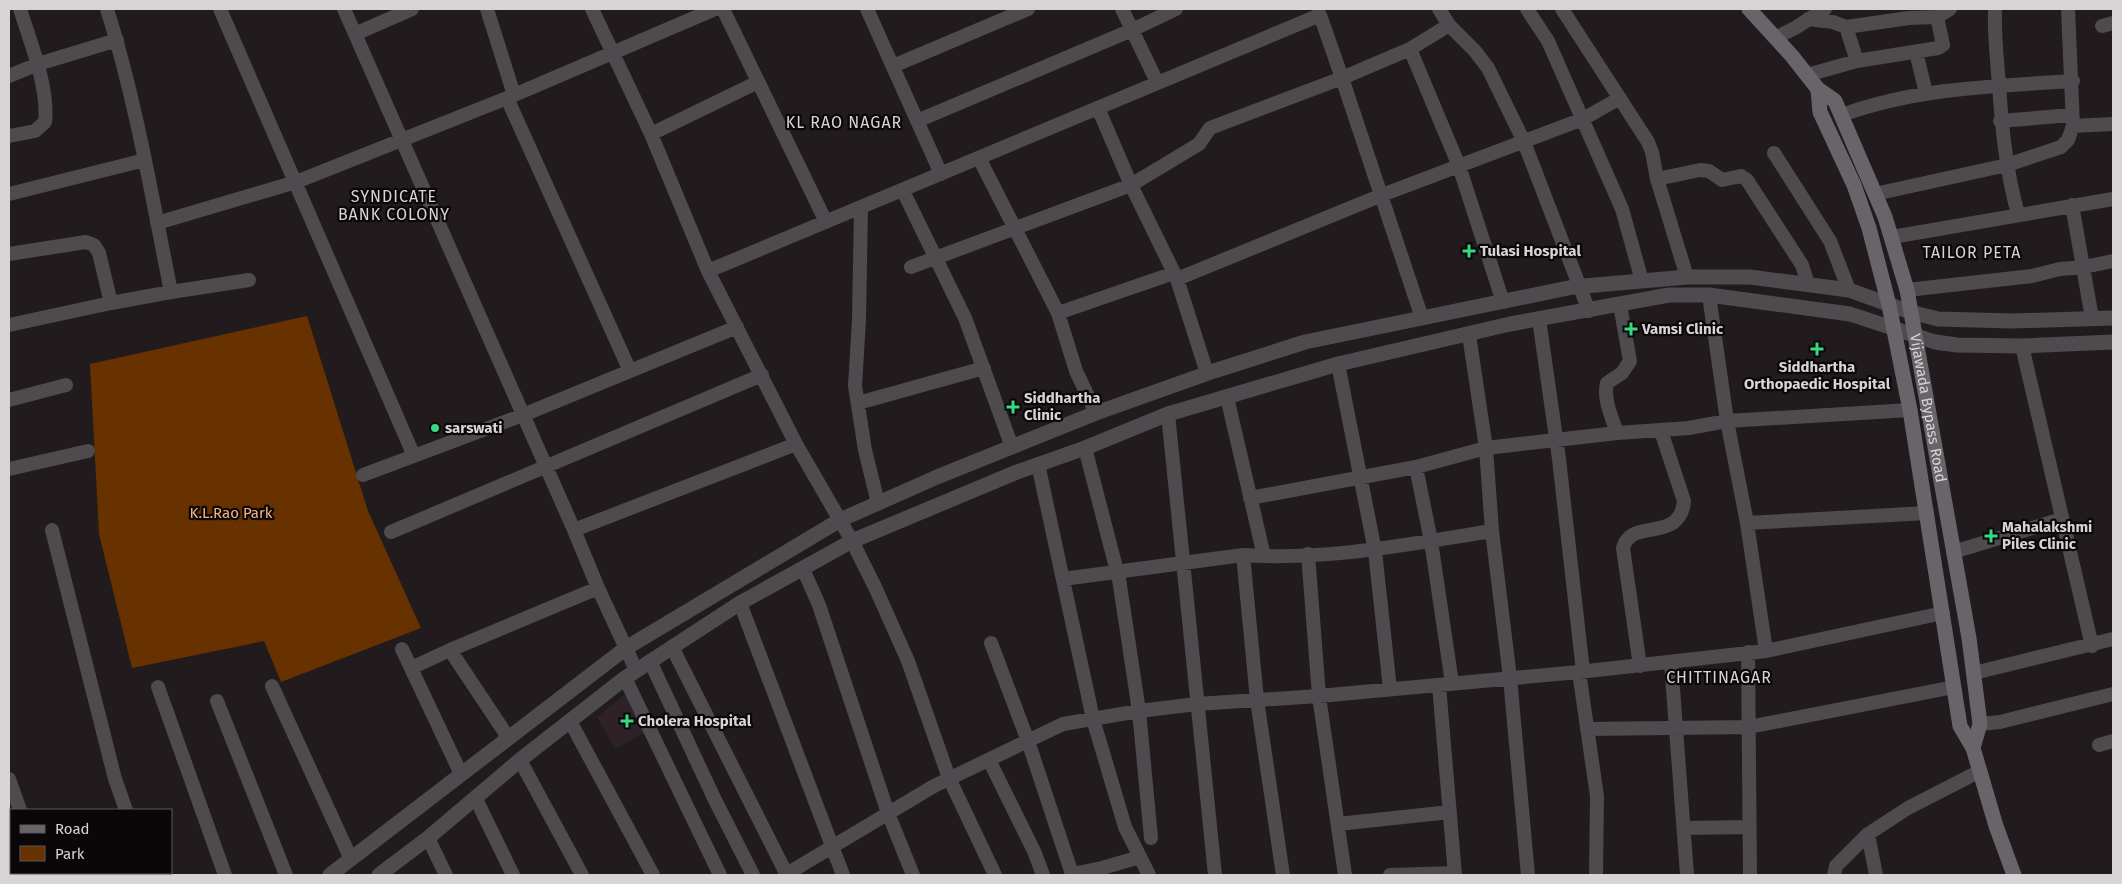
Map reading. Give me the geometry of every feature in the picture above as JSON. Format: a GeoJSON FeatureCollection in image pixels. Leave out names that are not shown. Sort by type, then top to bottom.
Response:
{"type":"FeatureCollection","features":[{"type":"Feature","properties":{"kind":"main road","name":"Vijawada Bypass Road"},"geometry":{"type":"LineString","coordinates":[[1749,9],[1818,89],[1836,100],[1892,237],[1907,290],[1969,638],[1980,724],[1973,748]]}},
{"type":"Feature","properties":{"kind":"main road","name":"Vijawada Bypass Road"},"geometry":{"type":"LineString","coordinates":[[1818,89],[1820,112],[1854,185],[1869,228],[1889,305],[1910,410],[1960,726],[1973,748],[2014,875]]}},
{"type":"Feature","properties":{"kind":"street"},"geometry":{"type":"LineString","coordinates":[[9,136],[35,130],[45,122],[46,112],[38,64],[20,9]]}},
{"type":"Feature","properties":{"kind":"street"},"geometry":{"type":"LineString","coordinates":[[107,9],[117,40],[145,160],[171,292]]}},
{"type":"Feature","properties":{"kind":"street"},"geometry":{"type":"LineString","coordinates":[[220,9],[414,456]]}},
{"type":"Feature","properties":{"kind":"street"},"geometry":{"type":"LineString","coordinates":[[344,9],[626,648],[631,674],[720,875]]}},
{"type":"Feature","properties":{"kind":"street"},"geometry":{"type":"LineString","coordinates":[[487,9],[511,96],[630,371]]}},
{"type":"Feature","properties":{"kind":"street"},"geometry":{"type":"LineString","coordinates":[[592,9],[651,134],[708,271],[796,444],[852,541],[908,662],[950,778],[996,875]]}},
{"type":"Feature","properties":{"kind":"street"},"geometry":{"type":"LineString","coordinates":[[157,223],[296,182],[511,96],[715,9]]}},
{"type":"Feature","properties":{"kind":"street"},"geometry":{"type":"LineString","coordinates":[[723,9],[826,222]]}},
{"type":"Feature","properties":{"kind":"street"},"geometry":{"type":"LineString","coordinates":[[893,66],[1028,9]]}},
{"type":"Feature","properties":{"kind":"street"},"geometry":{"type":"LineString","coordinates":[[1122,9],[1157,82]]}},
{"type":"Feature","properties":{"kind":"street"},"geometry":{"type":"LineString","coordinates":[[917,121],[1132,30],[1176,9]]}},
{"type":"Feature","properties":{"kind":"street"},"geometry":{"type":"LineString","coordinates":[[1439,9],[1450,25],[1475,51],[1488,68],[1524,142],[1589,311]]}},
{"type":"Feature","properties":{"kind":"street"},"geometry":{"type":"LineString","coordinates":[[1527,9],[1548,41],[1622,209],[1642,281]]}},
{"type":"Feature","properties":{"kind":"street"},"geometry":{"type":"LineString","coordinates":[[1562,9],[1648,142],[1652,152],[1657,179],[1687,277]]}},
{"type":"Feature","properties":{"kind":"street"},"geometry":{"type":"LineString","coordinates":[[1775,38],[1825,9]]}},
{"type":"Feature","properties":{"kind":"street"},"geometry":{"type":"LineString","coordinates":[[1808,19],[1833,22],[1846,27],[1909,18],[1937,17],[1950,9]]}},
{"type":"Feature","properties":{"kind":"street"},"geometry":{"type":"LineString","coordinates":[[1995,9],[1994,43],[1999,86],[2000,121],[2009,182],[2018,214]]}},
{"type":"Feature","properties":{"kind":"street"},"geometry":{"type":"LineString","coordinates":[[1874,194],[2007,164],[2061,147],[2068,140],[2072,120],[2073,82],[2068,9]]}},
{"type":"Feature","properties":{"kind":"street"},"geometry":{"type":"LineString","coordinates":[[355,34],[403,11]]}},
{"type":"Feature","properties":{"kind":"street"},"geometry":{"type":"LineString","coordinates":[[873,11],[893,66],[941,174]]}},
{"type":"Feature","properties":{"kind":"street"},"geometry":{"type":"LineString","coordinates":[[708,271],[1326,12],[1342,78],[1422,318]]}},
{"type":"Feature","properties":{"kind":"street"},"geometry":{"type":"LineString","coordinates":[[1807,75],[1857,61],[1916,52],[1943,45],[1937,17]]}},
{"type":"Feature","properties":{"kind":"street"},"geometry":{"type":"LineString","coordinates":[[911,267],[1131,185],[1200,144],[1210,128],[1342,78],[1410,48],[1450,25]]}},
{"type":"Feature","properties":{"kind":"street"},"geometry":{"type":"LineString","coordinates":[[1846,27],[1857,61]]}},
{"type":"Feature","properties":{"kind":"street"},"geometry":{"type":"LineString","coordinates":[[9,76],[38,64],[117,40]]}},
{"type":"Feature","properties":{"kind":"street"},"geometry":{"type":"LineString","coordinates":[[1410,48],[1459,166],[1503,302]]}},
{"type":"Feature","properties":{"kind":"street"},"geometry":{"type":"LineString","coordinates":[[1916,52],[1926,93]]}},
{"type":"Feature","properties":{"kind":"street"},"geometry":{"type":"LineString","coordinates":[[651,134],[758,82]]}},
{"type":"Feature","properties":{"kind":"street"},"geometry":{"type":"LineString","coordinates":[[1842,115],[1888,100],[1926,93],[1999,86],[2073,82]]}},
{"type":"Feature","properties":{"kind":"street"},"geometry":{"type":"LineString","coordinates":[[1058,312],[1176,276],[1583,119],[1620,98]]}},
{"type":"Feature","properties":{"kind":"street"},"geometry":{"type":"LineString","coordinates":[[1098,108],[1131,185],[1176,276],[1207,373]]}},
{"type":"Feature","properties":{"kind":"street"},"geometry":{"type":"LineString","coordinates":[[2000,121],[2072,120],[2113,124]]}},
{"type":"Feature","properties":{"kind":"street"},"geometry":{"type":"LineString","coordinates":[[1774,152],[1830,241],[1849,290]]}},
{"type":"Feature","properties":{"kind":"street"},"geometry":{"type":"LineString","coordinates":[[979,158],[1058,312],[1076,371],[1096,414]]}},
{"type":"Feature","properties":{"kind":"street"},"geometry":{"type":"LineString","coordinates":[[9,194],[145,160]]}},
{"type":"Feature","properties":{"kind":"street"},"geometry":{"type":"LineString","coordinates":[[1657,179],[1700,170],[1709,171],[1722,180],[1741,176],[1747,180],[1802,265],[1808,284]]}},
{"type":"Feature","properties":{"kind":"street"},"geometry":{"type":"LineString","coordinates":[[902,191],[965,318],[1012,447]]}},
{"type":"Feature","properties":{"kind":"street"},"geometry":{"type":"LineString","coordinates":[[1892,237],[2113,199]]}},
{"type":"Feature","properties":{"kind":"street"},"geometry":{"type":"LineString","coordinates":[[2072,205],[2092,318]]}},
{"type":"Feature","properties":{"kind":"street"},"geometry":{"type":"LineString","coordinates":[[861,208],[856,386],[865,450],[878,503]]}},
{"type":"Feature","properties":{"kind":"street"},"geometry":{"type":"LineString","coordinates":[[9,254],[86,242],[94,245],[99,254],[111,303]]}},
{"type":"Feature","properties":{"kind":"street"},"geometry":{"type":"LineString","coordinates":[[1907,290],[2032,276],[2060,269],[2084,267],[2113,261]]}},
{"type":"Feature","properties":{"kind":"street"},"geometry":{"type":"LineString","coordinates":[[330,875],[626,648],[840,520],[937,477],[1096,414],[1207,373],[1305,342],[1580,287],[1687,277],[1750,276],[1849,290],[1910,312],[1952,321],[2113,318]]}},
{"type":"Feature","properties":{"kind":"street"},"geometry":{"type":"LineString","coordinates":[[9,325],[111,303],[249,280]]}},
{"type":"Feature","properties":{"kind":"street"},"geometry":{"type":"LineString","coordinates":[[379,875],[476,799],[520,760],[631,674],[740,603],[852,541],[1038,464],[1085,448],[1168,414],[1338,364],[1538,319],[1668,295],[1709,295],[1850,314],[1914,336],[1935,342],[1957,345],[2022,346],[2113,342]]}},
{"type":"Feature","properties":{"kind":"street"},"geometry":{"type":"LineString","coordinates":[[1709,295],[1727,421],[1747,523],[1766,651]]}},
{"type":"Feature","properties":{"kind":"street"},"geometry":{"type":"LineString","coordinates":[[1617,433],[1606,391],[1607,383],[1622,373],[1630,361],[1620,305]]}},
{"type":"Feature","properties":{"kind":"street"},"geometry":{"type":"LineString","coordinates":[[1538,319],[1556,440],[1587,729],[1597,796],[1596,875]]}},
{"type":"Feature","properties":{"kind":"street"},"geometry":{"type":"LineString","coordinates":[[363,476],[523,415],[737,328]]}},
{"type":"Feature","properties":{"kind":"street"},"geometry":{"type":"LineString","coordinates":[[1469,335],[1486,448],[1492,531],[1510,678],[1528,875]]}},
{"type":"Feature","properties":{"kind":"street"},"geometry":{"type":"LineString","coordinates":[[2022,346],[2092,646]]}},
{"type":"Feature","properties":{"kind":"street"},"geometry":{"type":"LineString","coordinates":[[1338,364],[1375,550],[1390,689]]}},
{"type":"Feature","properties":{"kind":"street"},"geometry":{"type":"LineString","coordinates":[[858,403],[984,368]]}},
{"type":"Feature","properties":{"kind":"street"},"geometry":{"type":"LineString","coordinates":[[391,532],[762,375]]}},
{"type":"Feature","properties":{"kind":"street"},"geometry":{"type":"LineString","coordinates":[[9,400],[66,385]]}},
{"type":"Feature","properties":{"kind":"street"},"geometry":{"type":"LineString","coordinates":[[1227,397],[1264,556]]}},
{"type":"Feature","properties":{"kind":"street"},"geometry":{"type":"LineString","coordinates":[[1250,498],[1416,467],[1486,448],[1617,433],[1661,431],[1727,421],[1910,410]]}},
{"type":"Feature","properties":{"kind":"street"},"geometry":{"type":"LineString","coordinates":[[1168,414],[1215,875]]}},
{"type":"Feature","properties":{"kind":"street"},"geometry":{"type":"LineString","coordinates":[[1640,666],[1623,548],[1625,540],[1630,536],[1672,524],[1679,520],[1683,512],[1684,501],[1661,431]]}},
{"type":"Feature","properties":{"kind":"street"},"geometry":{"type":"LineString","coordinates":[[574,530],[796,444]]}},
{"type":"Feature","properties":{"kind":"street"},"geometry":{"type":"LineString","coordinates":[[1085,448],[1118,572],[1139,711],[1151,838]]}},
{"type":"Feature","properties":{"kind":"street"},"geometry":{"type":"LineString","coordinates":[[9,469],[88,451]]}},
{"type":"Feature","properties":{"kind":"street"},"geometry":{"type":"LineString","coordinates":[[1038,464],[1094,719],[1125,827],[1150,875]]}},
{"type":"Feature","properties":{"kind":"street"},"geometry":{"type":"LineString","coordinates":[[1390,875],[1455,874],[1450,812],[1446,684],[1431,541],[1416,467]]}},
{"type":"Feature","properties":{"kind":"street"},"geometry":{"type":"LineString","coordinates":[[1747,523],[1927,513]]}},
{"type":"Feature","properties":{"kind":"street"},"geometry":{"type":"LineString","coordinates":[[1953,552],[2062,520]]}},
{"type":"Feature","properties":{"kind":"street"},"geometry":{"type":"LineString","coordinates":[[52,530],[116,779],[126,809]]}},
{"type":"Feature","properties":{"kind":"street"},"geometry":{"type":"LineString","coordinates":[[1063,579],[1243,555],[1264,556],[1375,550],[1492,531]]}},
{"type":"Feature","properties":{"kind":"street"},"geometry":{"type":"LineString","coordinates":[[1308,554],[1319,696],[1345,875]]}},
{"type":"Feature","properties":{"kind":"street"},"geometry":{"type":"LineString","coordinates":[[1243,555],[1257,700],[1283,875]]}},
{"type":"Feature","properties":{"kind":"street"},"geometry":{"type":"LineString","coordinates":[[803,569],[818,605],[888,813],[913,875]]}},
{"type":"Feature","properties":{"kind":"street"},"geometry":{"type":"LineString","coordinates":[[411,668],[598,588]]}},
{"type":"Feature","properties":{"kind":"street"},"geometry":{"type":"LineString","coordinates":[[740,603],[843,875]]}},
{"type":"Feature","properties":{"kind":"street"},"geometry":{"type":"LineString","coordinates":[[672,647],[786,875],[950,778],[1063,724],[1139,711],[1197,704],[1319,696],[1640,666],[1766,651],[1943,613]]}},
{"type":"Feature","properties":{"kind":"street"},"geometry":{"type":"LineString","coordinates":[[1974,674],[2092,646],[2113,639]]}},
{"type":"Feature","properties":{"kind":"street"},"geometry":{"type":"LineString","coordinates":[[991,643],[1028,741],[1072,874],[1103,872],[1140,857]]}},
{"type":"Feature","properties":{"kind":"street"},"geometry":{"type":"LineString","coordinates":[[402,649],[461,774]]}},
{"type":"Feature","properties":{"kind":"street"},"geometry":{"type":"LineString","coordinates":[[450,650],[508,737]]}},
{"type":"Feature","properties":{"kind":"street"},"geometry":{"type":"LineString","coordinates":[[1748,652],[1750,875]]}},
{"type":"Feature","properties":{"kind":"street"},"geometry":{"type":"LineString","coordinates":[[650,661],[714,798],[753,875]]}},
{"type":"Feature","properties":{"kind":"street"},"geometry":{"type":"LineString","coordinates":[[1671,662],[1687,875]]}},
{"type":"Feature","properties":{"kind":"street"},"geometry":{"type":"LineString","coordinates":[[272,686],[351,859]]}},
{"type":"Feature","properties":{"kind":"street"},"geometry":{"type":"LineString","coordinates":[[158,687],[225,875]]}},
{"type":"Feature","properties":{"kind":"street"},"geometry":{"type":"LineString","coordinates":[[1587,729],[1749,727],[1954,687]]}},
{"type":"Feature","properties":{"kind":"street"},"geometry":{"type":"LineString","coordinates":[[1980,724],[2000,722],[2113,694]]}},
{"type":"Feature","properties":{"kind":"street"},"geometry":{"type":"LineString","coordinates":[[217,702],[286,875]]}},
{"type":"Feature","properties":{"kind":"street"},"geometry":{"type":"LineString","coordinates":[[570,721],[653,875]]}},
{"type":"Feature","properties":{"kind":"street"},"geometry":{"type":"LineString","coordinates":[[2098,745],[2113,741]]}},
{"type":"Feature","properties":{"kind":"street"},"geometry":{"type":"LineString","coordinates":[[520,760],[582,875]]}},
{"type":"Feature","properties":{"kind":"street"},"geometry":{"type":"LineString","coordinates":[[989,760],[1034,851],[1043,875]]}},
{"type":"Feature","properties":{"kind":"street"},"geometry":{"type":"LineString","coordinates":[[1834,875],[1836,866],[1868,834],[1908,808],[1980,771]]}},
{"type":"Feature","properties":{"kind":"street"},"geometry":{"type":"LineString","coordinates":[[9,779],[20,809]]}},
{"type":"Feature","properties":{"kind":"street"},"geometry":{"type":"LineString","coordinates":[[476,799],[513,875]]}},
{"type":"Feature","properties":{"kind":"street"},"geometry":{"type":"LineString","coordinates":[[1338,824],[1450,812]]}},
{"type":"Feature","properties":{"kind":"street"},"geometry":{"type":"LineString","coordinates":[[1684,828],[1749,827]]}},
{"type":"Feature","properties":{"kind":"street"},"geometry":{"type":"LineString","coordinates":[[1868,834],[1876,875]]}},
{"type":"Feature","properties":{"kind":"street"},"geometry":{"type":"LineString","coordinates":[[428,838],[446,875]]}},
{"type":"Feature","properties":{"kind":"shaded area","name":"Cholera Hospital"},"geometry":{"type":"Polygon","coordinates":[[[634,687],[657,726],[615,749],[597,717],[634,687]]]}},
{"type":"Feature","properties":{"kind":"green space","name":"K.L.Rao Park"},"geometry":{"type":"Polygon","coordinates":[[[307,316],[368,511],[421,628],[281,682],[264,641],[132,668],[99,534],[90,364],[307,316]]]}},
{"type":"Feature","properties":{"kind":"place","name":"Tulasi Hospital"},"geometry":{"type":"Point","coordinates":[1469,251]}},
{"type":"Feature","properties":{"kind":"place","name":"Vamsi Clinic"},"geometry":{"type":"Point","coordinates":[1631,329]}},
{"type":"Feature","properties":{"kind":"place","name":"Siddhartha Orthopaedic Hospital"},"geometry":{"type":"Point","coordinates":[1817,349]}},
{"type":"Feature","properties":{"kind":"place","name":"Siddhartha Clinic"},"geometry":{"type":"Point","coordinates":[1013,407]}},
{"type":"Feature","properties":{"kind":"place","name":"sarswati"},"geometry":{"type":"Point","coordinates":[435,428]}},
{"type":"Feature","properties":{"kind":"place","name":"Mahalakshmi Piles Clinic"},"geometry":{"type":"Point","coordinates":[1991,536]}},
{"type":"Feature","properties":{"kind":"place","name":"Cholera Hospital"},"geometry":{"type":"Point","coordinates":[627,721]}},
{"type":"Feature","properties":{"kind":"district","name":"KL RAO NAGAR"},"geometry":{"type":"Point","coordinates":[844,122]}},
{"type":"Feature","properties":{"kind":"district","name":"SYNDICATE BANK COLONY"},"geometry":{"type":"Point","coordinates":[394,205]}},
{"type":"Feature","properties":{"kind":"district","name":"TAILOR PETA"},"geometry":{"type":"Point","coordinates":[1972,252]}},
{"type":"Feature","properties":{"kind":"district","name":"CHITTINAGAR"},"geometry":{"type":"Point","coordinates":[1719,677]}}]}
